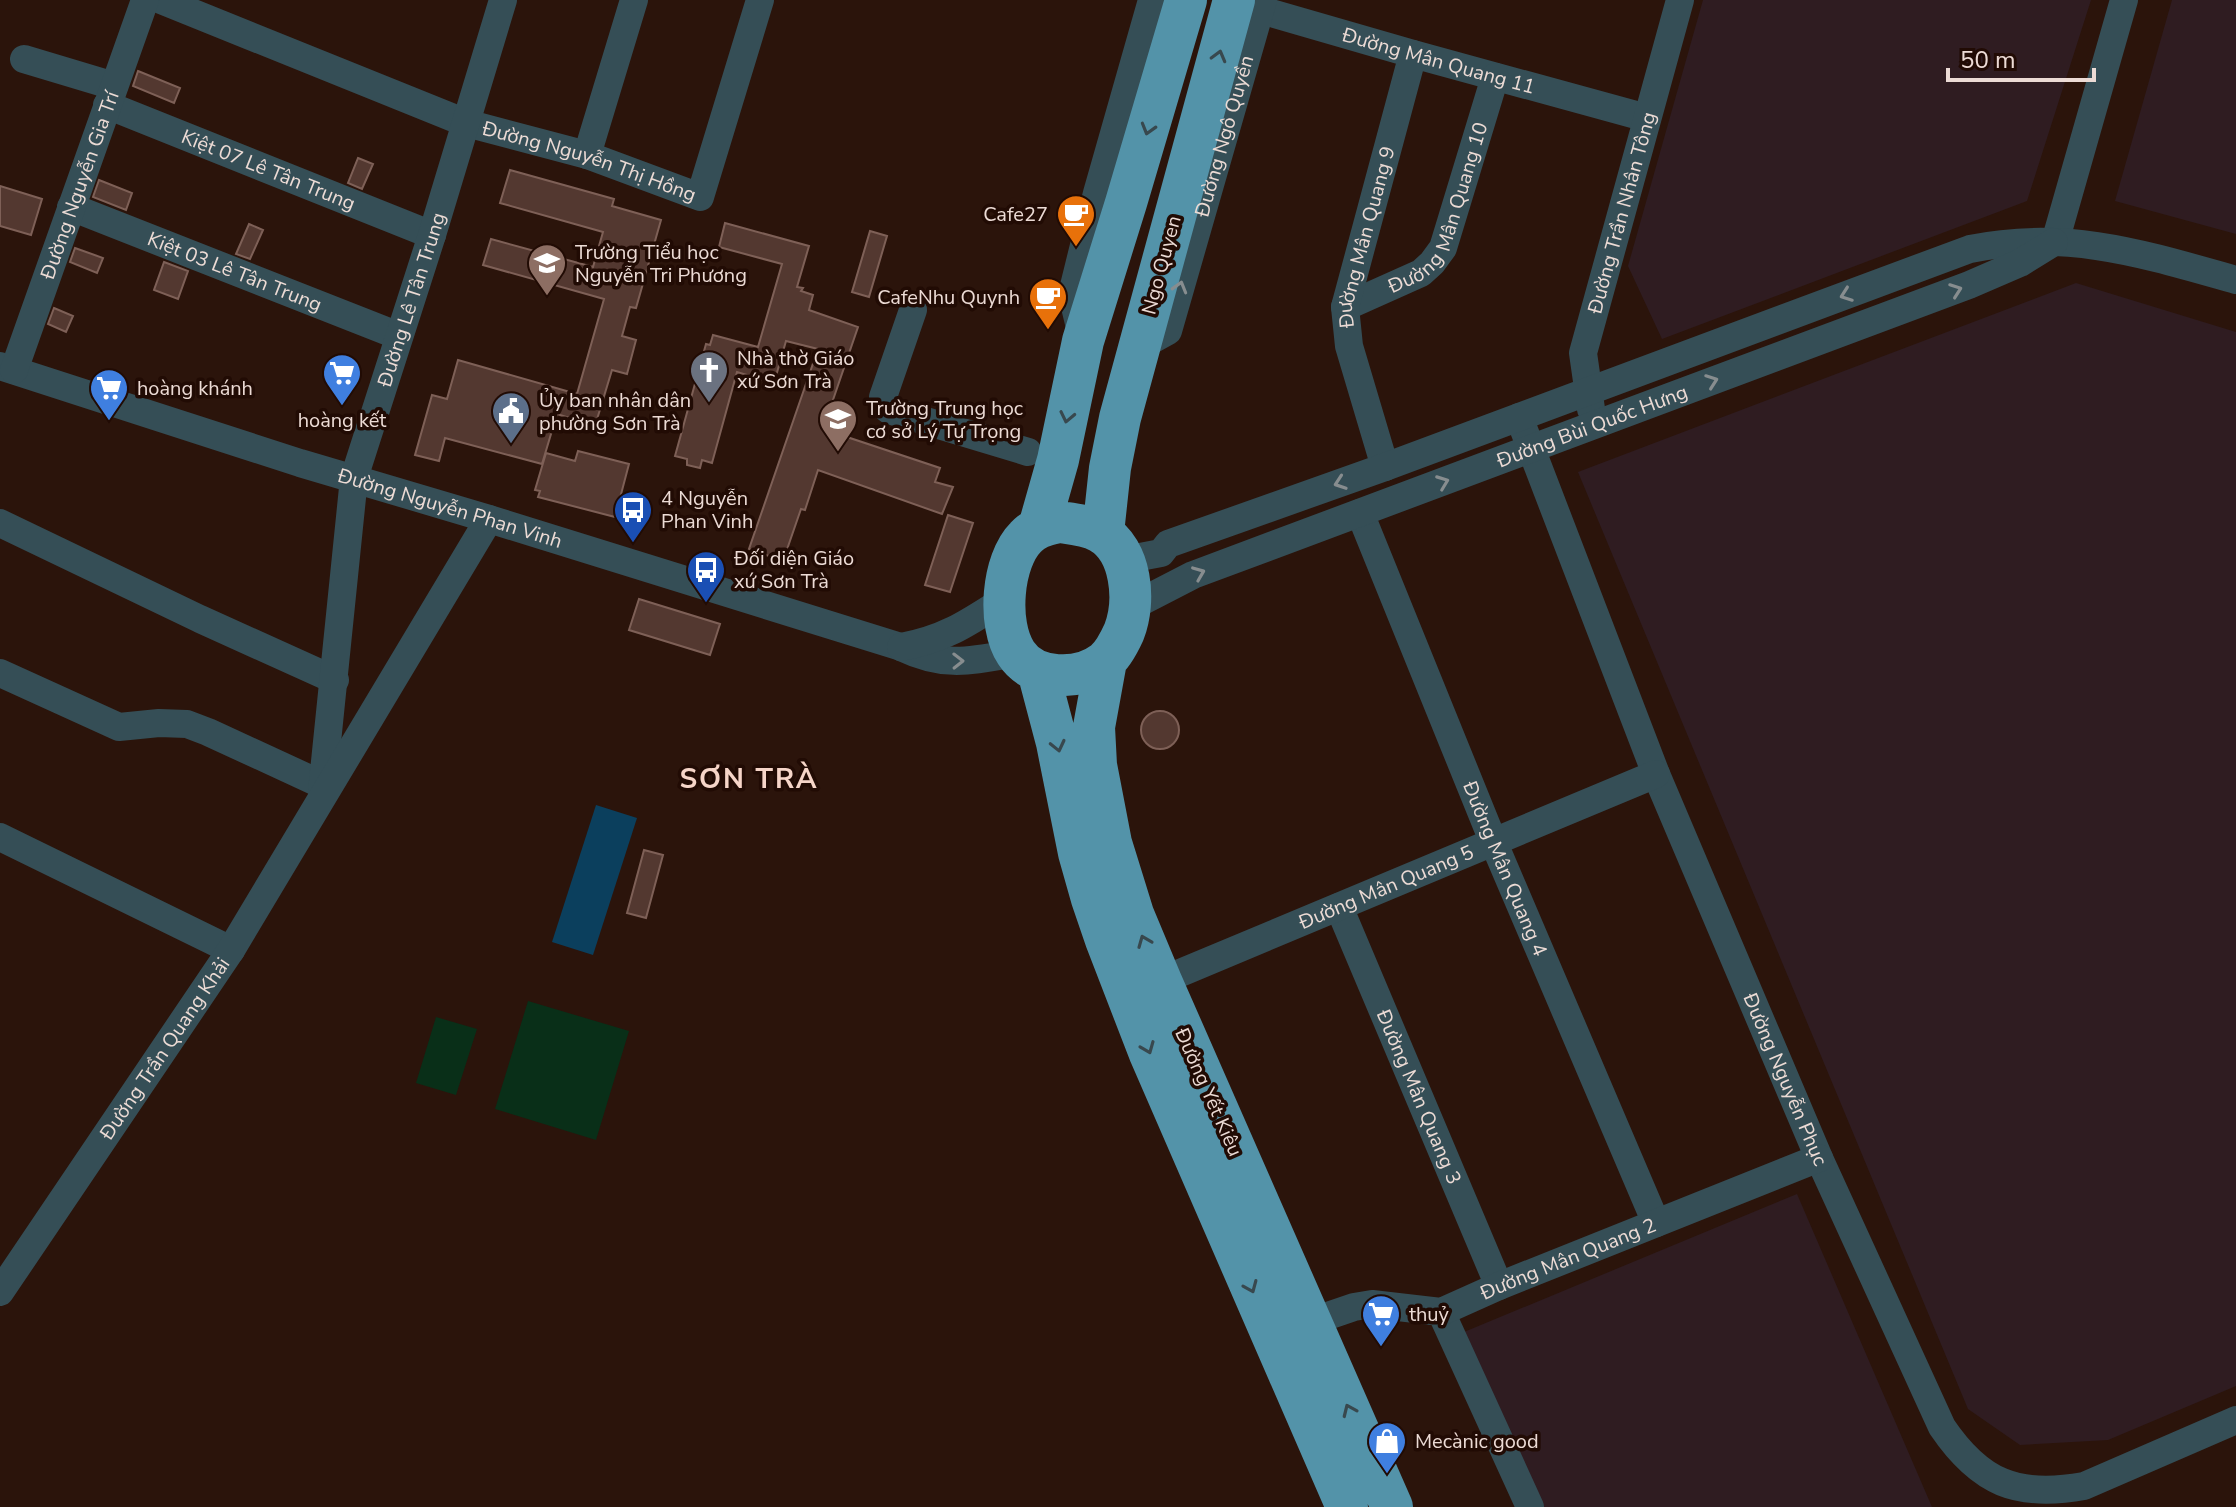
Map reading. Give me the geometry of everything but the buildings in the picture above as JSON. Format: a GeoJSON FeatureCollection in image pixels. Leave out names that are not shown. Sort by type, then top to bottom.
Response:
{"type":"FeatureCollection","features":[{"type":"Feature","properties":{"kind":"highway"},"geometry":{"type":"LineString","coordinates":[[1039,527],[1058,460],[1083,341],[1186,0]]}},
{"type":"Feature","properties":{"kind":"highway","name":"Ngo Quyen"},"geometry":{"type":"LineString","coordinates":[[1114,546],[1110,468],[1120,418],[1139,347],[1248,3]]}},
{"type":"Feature","properties":{"kind":"highway"},"geometry":{"type":"LineString","coordinates":[[1059,522],[1082,524],[1114,546],[1129,581],[1129,608],[1119,643],[1106,661],[1090,671],[1073,675],[1055,675],[1027,662],[1009,639],[1005,619],[1007,577],[1017,548],[1027,535],[1039,527],[1059,522]]}},
{"type":"Feature","properties":{"kind":"highway","name":"Đường Yết Kiêu"},"geometry":{"type":"LineString","coordinates":[[1106,661],[1094,727],[1096,765],[1111,843],[1133,914],[1392,1507]]}},
{"type":"Feature","properties":{"kind":"highway","name":"Đường Yết Kiêu"},"geometry":{"type":"LineString","coordinates":[[1027,662],[1057,743],[1079,853],[1106,940],[1150,1054],[1347,1507]]}},
{"type":"Feature","properties":{"kind":"street","name":"Đường Nguyễn Gia Trí"},"geometry":{"type":"LineString","coordinates":[[7,368],[71,207],[145,0]]}},
{"type":"Feature","properties":{"kind":"street"},"geometry":{"type":"LineString","coordinates":[[161,0],[466,123]]}},
{"type":"Feature","properties":{"kind":"street","name":"Đường Lê Tân Trung"},"geometry":{"type":"LineString","coordinates":[[354,478],[503,0]]}},
{"type":"Feature","properties":{"kind":"street"},"geometry":{"type":"LineString","coordinates":[[587,155],[634,0]]}},
{"type":"Feature","properties":{"kind":"street","name":"Đường Nguyễn Thị Hồng"},"geometry":{"type":"LineString","coordinates":[[466,123],[587,155],[700,197],[760,0]]}},
{"type":"Feature","properties":{"kind":"street"},"geometry":{"type":"LineString","coordinates":[[1083,341],[1072,294],[1093,207],[1152,0]]}},
{"type":"Feature","properties":{"kind":"street","name":"Đường Trần Nhân Tông"},"geometry":{"type":"LineString","coordinates":[[1595,425],[1587,392],[1583,353],[1680,0]]}},
{"type":"Feature","properties":{"kind":"street"},"geometry":{"type":"LineString","coordinates":[[2055,242],[2124,0]]}},
{"type":"Feature","properties":{"kind":"street","name":"Đường Mân Quang 11"},"geometry":{"type":"LineString","coordinates":[[1248,3],[1413,54],[1647,118]]}},
{"type":"Feature","properties":{"kind":"street","name":"Đường Mân Quang 9"},"geometry":{"type":"LineString","coordinates":[[1385,467],[1349,346],[1345,307],[1413,54]]}},
{"type":"Feature","properties":{"kind":"street","name":"Kiệt 07 Lê Tân Trung"},"geometry":{"type":"LineString","coordinates":[[24,59],[432,235]]}},
{"type":"Feature","properties":{"kind":"street","name":"Đường Mân Quang 10"},"geometry":{"type":"LineString","coordinates":[[1345,307],[1421,273],[1443,248],[1495,77]]}},
{"type":"Feature","properties":{"kind":"street","name":"Kiệt 03 Lê Tân Trung"},"geometry":{"type":"LineString","coordinates":[[71,207],[399,336]]}},
{"type":"Feature","properties":{"kind":"street","name":"Đường Bùi Quốc Hưng"},"geometry":{"type":"LineString","coordinates":[[1114,546],[1161,553],[1168,544],[1385,467],[1970,249],[2019,241],[2107,246],[2236,280]]}},
{"type":"Feature","properties":{"kind":"street","name":"Đường Bùi Quốc Hưng"},"geometry":{"type":"LineString","coordinates":[[1129,608],[1193,575],[1981,280],[2020,263],[2055,242]]}},
{"type":"Feature","properties":{"kind":"street"},"geometry":{"type":"LineString","coordinates":[[913,310],[883,397],[884,406],[1028,452]]}},
{"type":"Feature","properties":{"kind":"street","name":"Đường Nguyễn Phan Vinh"},"geometry":{"type":"LineString","coordinates":[[7,368],[300,463],[489,519],[928,658],[956,662],[1027,662]]}},
{"type":"Feature","properties":{"kind":"street","name":"Đường Nguyễn Phục"},"geometry":{"type":"LineString","coordinates":[[1519,417],[1656,774],[1819,1158],[1942,1427],[1957,1449],[1975,1467],[1998,1481],[2027,1489],[2058,1491],[2084,1486],[2236,1420]]}},
{"type":"Feature","properties":{"kind":"street","name":"Đường Trần Quang Khải"},"geometry":{"type":"LineString","coordinates":[[322,793],[354,478]]}},
{"type":"Feature","properties":{"kind":"street","name":"Đường Mân Quang 4"},"geometry":{"type":"LineString","coordinates":[[1360,513],[1493,841],[1656,1223]]}},
{"type":"Feature","properties":{"kind":"street","name":"Đường Trần Quang Khải"},"geometry":{"type":"LineString","coordinates":[[0,1292],[231,950],[322,793],[489,519]]}},
{"type":"Feature","properties":{"kind":"street"},"geometry":{"type":"LineString","coordinates":[[0,523],[335,680]]}},
{"type":"Feature","properties":{"kind":"street"},"geometry":{"type":"LineString","coordinates":[[901,647],[942,637],[1005,599]]}},
{"type":"Feature","properties":{"kind":"street"},"geometry":{"type":"LineString","coordinates":[[0,673],[119,727],[187,724],[208,732],[322,793]]}},
{"type":"Feature","properties":{"kind":"street","name":"Đường Mân Quang 5"},"geometry":{"type":"LineString","coordinates":[[1161,981],[1656,774]]}},
{"type":"Feature","properties":{"kind":"street"},"geometry":{"type":"LineString","coordinates":[[0,837],[231,950]]}},
{"type":"Feature","properties":{"kind":"street","name":"Đường Mân Quang 3"},"geometry":{"type":"LineString","coordinates":[[1339,907],[1499,1286]]}},
{"type":"Feature","properties":{"kind":"street","name":"Đường Mân Quang 2"},"geometry":{"type":"LineString","coordinates":[[1441,1312],[1819,1158]]}},
{"type":"Feature","properties":{"kind":"street"},"geometry":{"type":"LineString","coordinates":[[1310,1322],[1372,1304],[1441,1312],[1530,1507]]}},
{"type":"Feature","properties":{"kind":"shaded area"},"geometry":{"type":"Polygon","coordinates":[[[1703,0],[2091,0],[2027,201],[1662,339],[1628,266],[1703,0]]]}},
{"type":"Feature","properties":{"kind":"shaded area"},"geometry":{"type":"Polygon","coordinates":[[[2172,0],[2236,0],[2236,234],[2115,201],[2172,0]]]}},
{"type":"Feature","properties":{"kind":"shaded area"},"geometry":{"type":"Polygon","coordinates":[[[2076,283],[2236,332],[2236,1386],[2108,1440],[2020,1445],[1968,1409],[1578,472],[2076,283]]]}},
{"type":"Feature","properties":{"kind":"shaded area"},"geometry":{"type":"Polygon","coordinates":[[[1797,1194],[1932,1507],[1544,1507],[1464,1332],[1797,1194]]]}},
{"type":"Feature","properties":{"kind":"green space"},"geometry":{"type":"Polygon","coordinates":[[[528,1001],[629,1031],[596,1140],[495,1109],[528,1001]]]}},
{"type":"Feature","properties":{"kind":"green space"},"geometry":{"type":"Polygon","coordinates":[[[436,1017],[477,1029],[456,1095],[416,1083],[436,1017]]]}},
{"type":"Feature","properties":{"kind":"water"},"geometry":{"type":"Polygon","coordinates":[[[596,805],[637,818],[593,955],[552,942],[596,805]]]}},
{"type":"Feature","properties":{"kind":"place","name":"Cafe27"},"geometry":{"type":"Point","coordinates":[1076,248]}},
{"type":"Feature","properties":{"kind":"place","name":"Trường Tiểu học Nguyễn Tri Phương"},"geometry":{"type":"Point","coordinates":[547,297]}},
{"type":"Feature","properties":{"kind":"place","name":"CafeNhu Quynh"},"geometry":{"type":"Point","coordinates":[1048,331]}},
{"type":"Feature","properties":{"kind":"place","name":"Nhà thờ Giáo xứ Sơn Trà"},"geometry":{"type":"Point","coordinates":[709,404]}},
{"type":"Feature","properties":{"kind":"place","name":"hoàng kết"},"geometry":{"type":"Point","coordinates":[342,407]}},
{"type":"Feature","properties":{"kind":"place","name":"hoàng khánh"},"geometry":{"type":"Point","coordinates":[109,422]}},
{"type":"Feature","properties":{"kind":"place","name":"Ủy ban nhân dân phường Sơn Trà"},"geometry":{"type":"Point","coordinates":[511,445]}},
{"type":"Feature","properties":{"kind":"place","name":"Trường Trung học cơ sở Lý Tự Trọng"},"geometry":{"type":"Point","coordinates":[838,453]}},
{"type":"Feature","properties":{"kind":"place","name":"4 Nguyễn Phan Vinh"},"geometry":{"type":"Point","coordinates":[633,544]}},
{"type":"Feature","properties":{"kind":"place","name":"Đối diện Giáo xứ Sơn Trà"},"geometry":{"type":"Point","coordinates":[706,604]}},
{"type":"Feature","properties":{"kind":"place","name":"thuỷ"},"geometry":{"type":"Point","coordinates":[1381,1348]}},
{"type":"Feature","properties":{"kind":"place","name":"Mecànic good"},"geometry":{"type":"Point","coordinates":[1387,1475]}},
{"type":"Feature","properties":{"kind":"district","name":"SƠN TRÀ"},"geometry":{"type":"Point","coordinates":[749,778]}}]}
